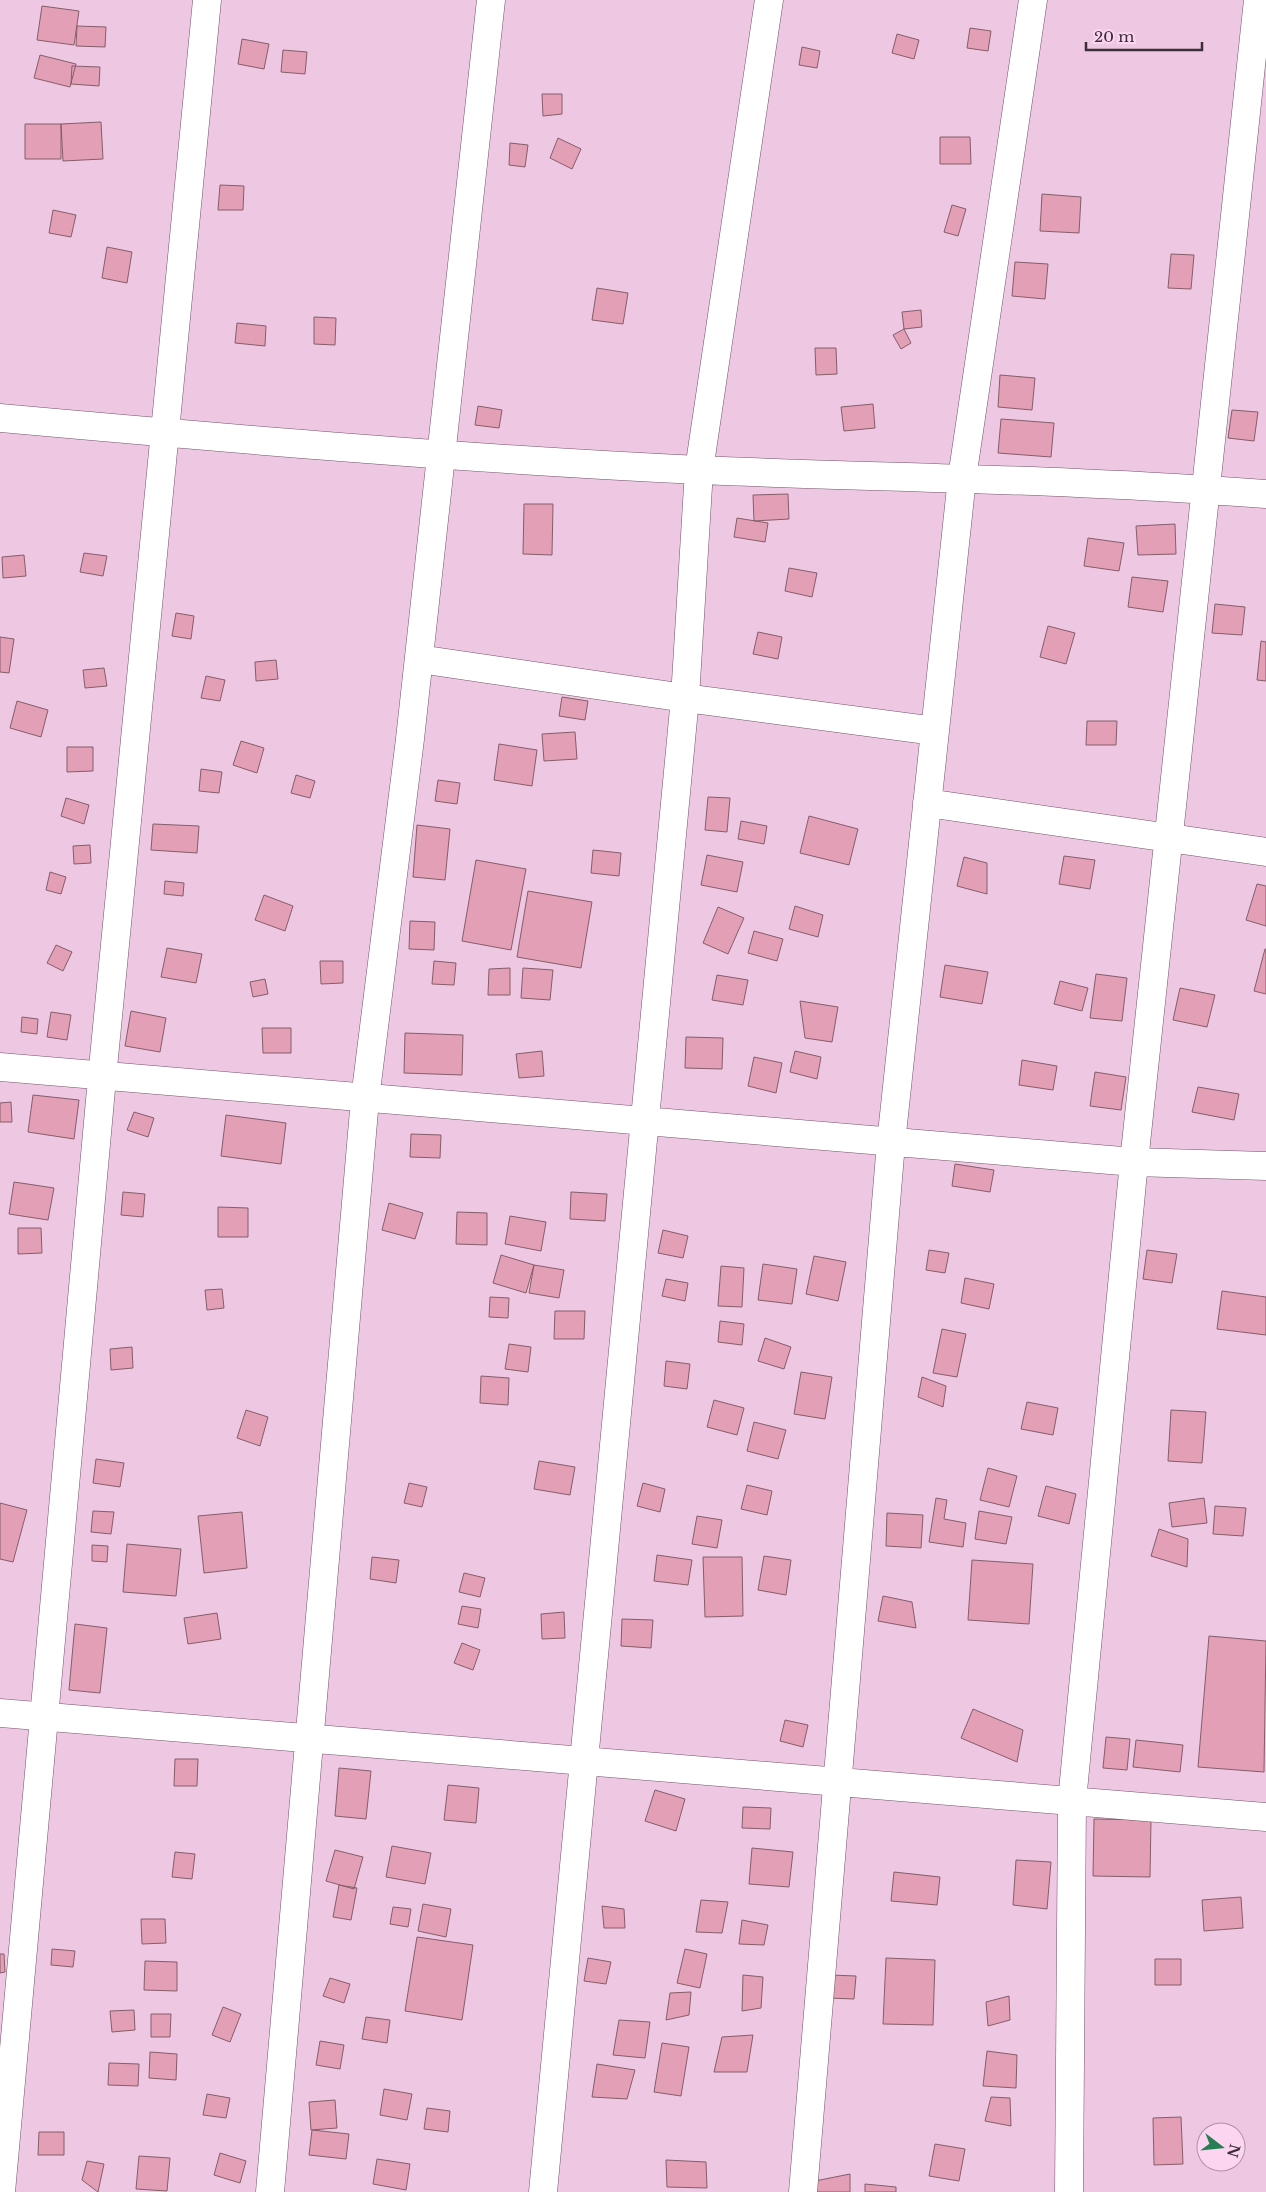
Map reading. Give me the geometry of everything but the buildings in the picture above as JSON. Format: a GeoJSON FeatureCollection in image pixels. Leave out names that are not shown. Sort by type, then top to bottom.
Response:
{"type":"FeatureCollection","features":[{"type":"Feature","properties":{"kind":"street"},"geometry":{"type":"LineString","coordinates":[[1,2192],[102,1078],[207,0]]}},
{"type":"Feature","properties":{"kind":"street"},"geometry":{"type":"LineString","coordinates":[[270,2192],[365,1099],[419,659],[491,0]]}},
{"type":"Feature","properties":{"kind":"street"},"geometry":{"type":"LineString","coordinates":[[543,2192],[685,698],[699,470],[769,0]]}},
{"type":"Feature","properties":{"kind":"street"},"geometry":{"type":"LineString","coordinates":[[804,2192],[891,1143],[962,478],[1033,0]]}},
{"type":"Feature","properties":{"kind":"street"},"geometry":{"type":"LineString","coordinates":[[1069,2192],[1072,1801],[1134,1162],[1258,0]]}},
{"type":"Feature","properties":{"kind":"street"},"geometry":{"type":"LineString","coordinates":[[0,418],[441,454],[699,470],[962,478],[1205,489],[1266,494]]}},
{"type":"Feature","properties":{"kind":"street"},"geometry":{"type":"LineString","coordinates":[[419,659],[685,698],[935,731]]}},
{"type":"Feature","properties":{"kind":"street"},"geometry":{"type":"LineString","coordinates":[[927,803],[1266,852]]}},
{"type":"Feature","properties":{"kind":"street"},"geometry":{"type":"LineString","coordinates":[[0,1068],[102,1078],[1134,1162],[1266,1166]]}},
{"type":"Feature","properties":{"kind":"street"},"geometry":{"type":"LineString","coordinates":[[0,1713],[1266,1817]]}}]}
